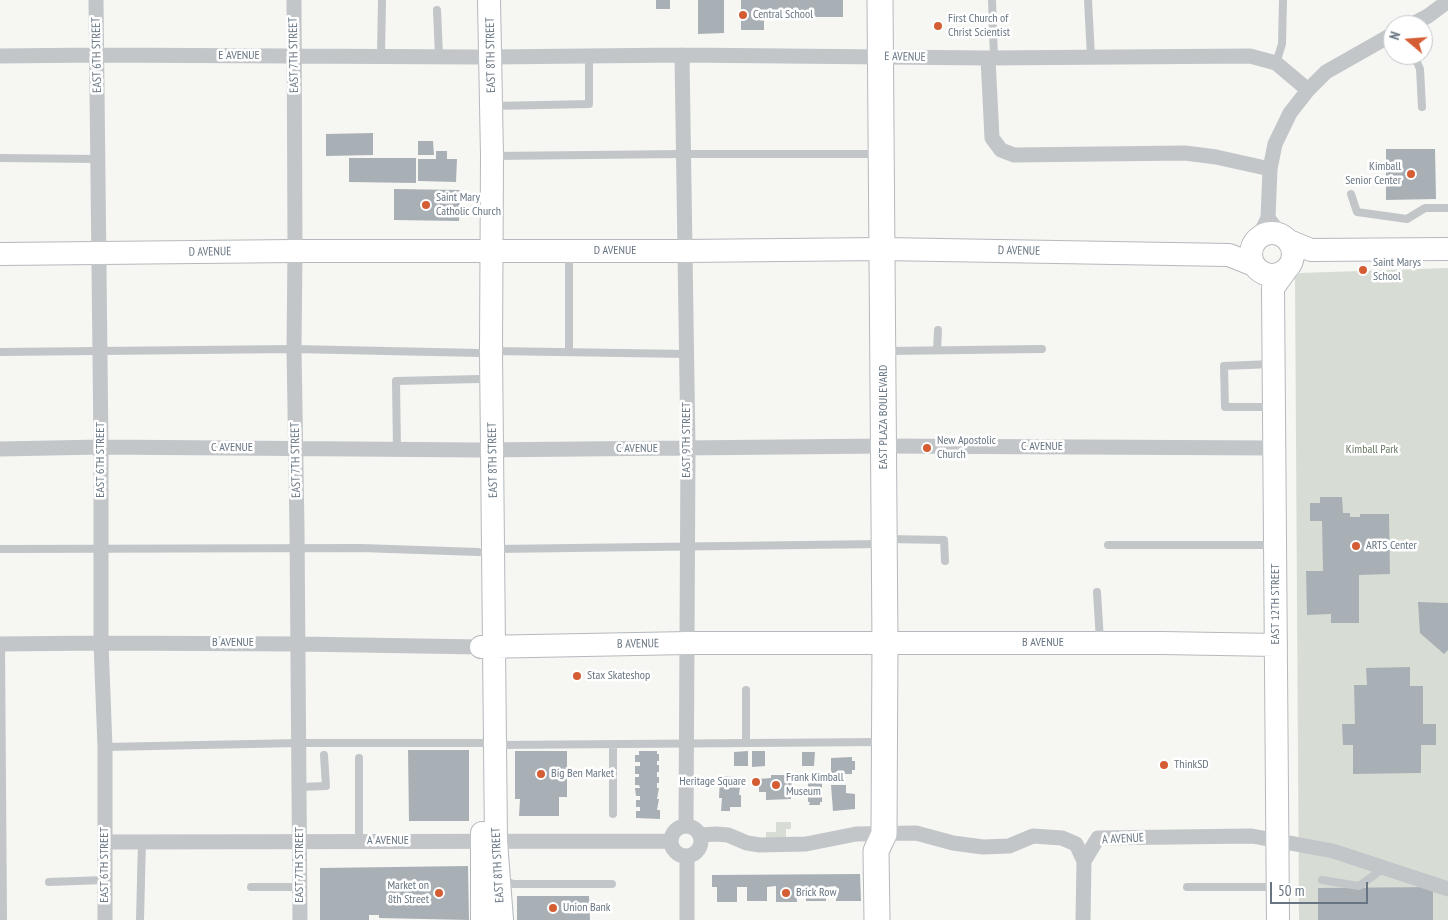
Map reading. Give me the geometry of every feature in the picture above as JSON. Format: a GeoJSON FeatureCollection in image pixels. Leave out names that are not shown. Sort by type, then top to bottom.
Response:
{"type":"FeatureCollection","features":[{"type":"Feature","properties":{"kind":"main road","name":"EAST PLAZA BOULEVARD"},"geometry":{"type":"LineString","coordinates":[[877,920],[876,851],[884,834],[885,643],[880,0]]}},
{"type":"Feature","properties":{"kind":"main road","name":"EAST PLAZA BOULEVARD"},"geometry":{"type":"LineString","coordinates":[[884,834],[893,850],[894,899],[892,920]]}},
{"type":"Feature","properties":{"kind":"street","name":"EAST 6TH STREET"},"geometry":{"type":"LineString","coordinates":[[96,0],[98,55],[101,643],[106,842],[105,920]]}},
{"type":"Feature","properties":{"kind":"street","name":"EAST 7TH STREET"},"geometry":{"type":"LineString","coordinates":[[294,0],[294,349],[298,548],[300,920]]}},
{"type":"Feature","properties":{"kind":"street","name":"EAST 8TH STREET"},"geometry":{"type":"LineString","coordinates":[[476,0],[491,106],[492,156],[485,251]]}},
{"type":"Feature","properties":{"kind":"street","name":"EAST 8TH STREET"},"geometry":{"type":"LineString","coordinates":[[482,920],[489,841],[484,57],[490,0]]}},
{"type":"Feature","properties":{"kind":"street"},"geometry":{"type":"LineString","coordinates":[[1429,15],[1448,1]]}},
{"type":"Feature","properties":{"kind":"street"},"geometry":{"type":"LineString","coordinates":[[1271,253],[1270,169],[1276,144],[1290,113],[1308,90],[1326,72],[1383,40]]}},
{"type":"Feature","properties":{"kind":"street","name":"E AVENUE"},"geometry":{"type":"LineString","coordinates":[[0,56],[484,57],[682,55],[991,58],[1250,56],[1276,63],[1308,90]]}},
{"type":"Feature","properties":{"kind":"street","name":"EAST 9TH STREET"},"geometry":{"type":"LineString","coordinates":[[682,55],[688,448],[686,826]]}},
{"type":"Feature","properties":{"kind":"street"},"geometry":{"type":"LineString","coordinates":[[991,58],[992,138],[1001,150],[1014,155],[1185,153],[1216,157],[1270,169]]}},
{"type":"Feature","properties":{"kind":"street","name":"D AVENUE"},"geometry":{"type":"LineString","coordinates":[[0,254],[883,249],[1229,255],[1311,250],[1448,249]]}},
{"type":"Feature","properties":{"kind":"street","name":"EAST 12TH STREET"},"geometry":{"type":"LineString","coordinates":[[1271,253],[1274,364],[1278,920]]}},
{"type":"Feature","properties":{"kind":"street","name":"EAST 8TH STREET"},"geometry":{"type":"LineString","coordinates":[[485,352],[479,379],[486,450]]}},
{"type":"Feature","properties":{"kind":"street","name":"C AVENUE"},"geometry":{"type":"LineString","coordinates":[[0,449],[101,446],[486,450],[884,446],[1274,448]]}},
{"type":"Feature","properties":{"kind":"street","name":"B AVENUE"},"geometry":{"type":"LineString","coordinates":[[1,644],[488,646],[688,643],[1100,643],[1276,645]]}},
{"type":"Feature","properties":{"kind":"street"},"geometry":{"type":"LineString","coordinates":[[686,826],[695,828],[701,835],[702,840],[699,850],[692,856],[687,857],[677,854],[672,846],[672,836],[677,829],[686,826]]}},
{"type":"Feature","properties":{"kind":"street"},"geometry":{"type":"LineString","coordinates":[[701,835],[728,835],[747,843],[760,845],[806,844],[856,834],[916,833],[953,843],[983,847],[1009,846],[1033,836],[1062,838],[1076,844],[1084,861],[1083,920]]}},
{"type":"Feature","properties":{"kind":"street","name":"A AVENUE"},"geometry":{"type":"LineString","coordinates":[[1084,861],[1098,838],[1252,836],[1333,851],[1448,889]]}},
{"type":"Feature","properties":{"kind":"street","name":"A AVENUE"},"geometry":{"type":"LineString","coordinates":[[106,842],[300,840],[671,841]]}},
{"type":"Feature","properties":{"kind":"street","name":"EAST 8TH STREET"},"geometry":{"type":"LineString","coordinates":[[489,841],[498,878],[502,920]]}},
{"type":"Feature","properties":{"kind":"street"},"geometry":{"type":"LineString","coordinates":[[687,857],[687,920]]}},
{"type":"Feature","properties":{"kind":"lane"},"geometry":{"type":"LineString","coordinates":[[381,56],[382,0]]}},
{"type":"Feature","properties":{"kind":"lane"},"geometry":{"type":"LineString","coordinates":[[991,58],[992,0]]}},
{"type":"Feature","properties":{"kind":"lane"},"geometry":{"type":"LineString","coordinates":[[1088,0],[1091,57]]}},
{"type":"Feature","properties":{"kind":"lane"},"geometry":{"type":"LineString","coordinates":[[1276,63],[1282,44],[1283,0]]}},
{"type":"Feature","properties":{"kind":"lane"},"geometry":{"type":"LineString","coordinates":[[437,10],[439,56]]}},
{"type":"Feature","properties":{"kind":"lane"},"geometry":{"type":"LineString","coordinates":[[491,106],[589,104],[589,56]]}},
{"type":"Feature","properties":{"kind":"lane"},"geometry":{"type":"LineString","coordinates":[[1418,65],[1422,107]]}},
{"type":"Feature","properties":{"kind":"lane"},"geometry":{"type":"LineString","coordinates":[[492,156],[882,154]]}},
{"type":"Feature","properties":{"kind":"lane"},"geometry":{"type":"LineString","coordinates":[[0,158],[98,160]]}},
{"type":"Feature","properties":{"kind":"lane"},"geometry":{"type":"LineString","coordinates":[[1351,194],[1357,212],[1407,219],[1425,208],[1448,208]]}},
{"type":"Feature","properties":{"kind":"lane"},"geometry":{"type":"LineString","coordinates":[[569,251],[570,352]]}},
{"type":"Feature","properties":{"kind":"lane"},"geometry":{"type":"LineString","coordinates":[[937,350],[938,330]]}},
{"type":"Feature","properties":{"kind":"lane"},"geometry":{"type":"LineString","coordinates":[[0,352],[294,349],[687,354]]}},
{"type":"Feature","properties":{"kind":"lane"},"geometry":{"type":"LineString","coordinates":[[884,351],[1042,349]]}},
{"type":"Feature","properties":{"kind":"lane"},"geometry":{"type":"LineString","coordinates":[[1274,364],[1224,366],[1225,407],[1274,407]]}},
{"type":"Feature","properties":{"kind":"lane"},"geometry":{"type":"LineString","coordinates":[[397,449],[396,381],[479,379]]}},
{"type":"Feature","properties":{"kind":"lane"},"geometry":{"type":"LineString","coordinates":[[0,549],[298,548],[486,550],[944,540],[945,561]]}},
{"type":"Feature","properties":{"kind":"lane"},"geometry":{"type":"LineString","coordinates":[[1108,545],[1275,545]]}},
{"type":"Feature","properties":{"kind":"lane"},"geometry":{"type":"LineString","coordinates":[[1097,592],[1100,643]]}},
{"type":"Feature","properties":{"kind":"lane"},"geometry":{"type":"LineString","coordinates":[[1,644],[3,920]]}},
{"type":"Feature","properties":{"kind":"lane"},"geometry":{"type":"LineString","coordinates":[[746,690],[746,743]]}},
{"type":"Feature","properties":{"kind":"lane"},"geometry":{"type":"LineString","coordinates":[[105,746],[299,743],[686,744],[884,742]]}},
{"type":"Feature","properties":{"kind":"lane"},"geometry":{"type":"LineString","coordinates":[[612,744],[613,814]]}},
{"type":"Feature","properties":{"kind":"lane"},"geometry":{"type":"LineString","coordinates":[[300,787],[326,786],[324,755]]}},
{"type":"Feature","properties":{"kind":"lane"},"geometry":{"type":"LineString","coordinates":[[358,841],[359,758]]}},
{"type":"Feature","properties":{"kind":"lane"},"geometry":{"type":"LineString","coordinates":[[140,920],[142,841]]}},
{"type":"Feature","properties":{"kind":"lane"},"geometry":{"type":"LineString","coordinates":[[1322,880],[1359,886],[1386,867]]}},
{"type":"Feature","properties":{"kind":"lane"},"geometry":{"type":"LineString","coordinates":[[498,878],[513,884],[612,884]]}},
{"type":"Feature","properties":{"kind":"lane"},"geometry":{"type":"LineString","coordinates":[[49,882],[105,880]]}},
{"type":"Feature","properties":{"kind":"lane"},"geometry":{"type":"LineString","coordinates":[[251,887],[300,887]]}},
{"type":"Feature","properties":{"kind":"lane"},"geometry":{"type":"LineString","coordinates":[[1187,887],[1278,887]]}},
{"type":"Feature","properties":{"kind":"green space","name":"Kimball Park"},"geometry":{"type":"Polygon","coordinates":[[[1448,268],[1448,920],[1299,920],[1295,277],[1300,273],[1448,268]]]}},
{"type":"Feature","properties":{"kind":"green space"},"geometry":{"type":"Polygon","coordinates":[[[776,822],[791,822],[791,829],[786,829],[786,840],[766,839],[766,832],[776,832],[776,822]]]}},
{"type":"Feature","properties":{"kind":"building"},"geometry":{"type":"Polygon","coordinates":[[[656,0],[670,0],[670,9],[656,9],[656,0]]]}},
{"type":"Feature","properties":{"kind":"building"},"geometry":{"type":"Polygon","coordinates":[[[698,0],[724,0],[724,33],[698,34],[698,0]]]}},
{"type":"Feature","properties":{"kind":"building"},"geometry":{"type":"Polygon","coordinates":[[[741,0],[843,0],[843,17],[764,17],[764,30],[741,30],[741,0]]]}},
{"type":"Feature","properties":{"kind":"building"},"geometry":{"type":"Polygon","coordinates":[[[373,133],[373,155],[326,156],[326,134],[373,133]]]}},
{"type":"Feature","properties":{"kind":"building"},"geometry":{"type":"Polygon","coordinates":[[[418,141],[433,141],[434,155],[418,155],[418,141]]]}},
{"type":"Feature","properties":{"kind":"building","name":"Kimball Senior Center"},"geometry":{"type":"Polygon","coordinates":[[[1386,149],[1435,149],[1436,199],[1386,200],[1386,149]]]}},
{"type":"Feature","properties":{"kind":"building"},"geometry":{"type":"Polygon","coordinates":[[[436,151],[447,151],[447,159],[457,159],[456,182],[418,181],[418,159],[436,159],[436,151]]]}},
{"type":"Feature","properties":{"kind":"building"},"geometry":{"type":"Polygon","coordinates":[[[349,158],[416,158],[416,183],[349,182],[349,158]]]}},
{"type":"Feature","properties":{"kind":"building","name":"Saint Mary Catholic Church"},"geometry":{"type":"Polygon","coordinates":[[[394,189],[460,190],[459,221],[394,220],[394,189]]]}},
{"type":"Feature","properties":{"kind":"building","name":"ARTS Center"},"geometry":{"type":"Polygon","coordinates":[[[1320,497],[1342,497],[1343,513],[1350,513],[1350,517],[1360,517],[1360,514],[1389,514],[1390,574],[1359,575],[1359,623],[1331,623],[1331,614],[1307,615],[1306,571],[1323,571],[1322,521],[1310,521],[1310,503],[1320,503],[1320,497]]]}},
{"type":"Feature","properties":{"kind":"building"},"geometry":{"type":"Polygon","coordinates":[[[1418,602],[1448,603],[1448,650],[1444,654],[1420,633],[1418,602]]]}},
{"type":"Feature","properties":{"kind":"building"},"geometry":{"type":"Polygon","coordinates":[[[1410,667],[1410,686],[1423,686],[1423,724],[1436,724],[1436,745],[1421,745],[1421,773],[1353,774],[1353,745],[1343,745],[1342,724],[1355,724],[1354,685],[1367,685],[1366,668],[1410,667]]]}},
{"type":"Feature","properties":{"kind":"building"},"geometry":{"type":"Polygon","coordinates":[[[408,750],[469,750],[469,821],[409,821],[408,750]]]}},
{"type":"Feature","properties":{"kind":"building","name":"Big Ben Market"},"geometry":{"type":"Polygon","coordinates":[[[515,751],[567,751],[567,797],[559,797],[559,816],[519,816],[520,799],[515,799],[515,751]]]}},
{"type":"Feature","properties":{"kind":"building"},"geometry":{"type":"Polygon","coordinates":[[[639,751],[657,751],[657,754],[659,754],[659,761],[657,761],[657,765],[659,765],[657,777],[659,777],[659,783],[657,783],[657,788],[659,788],[657,799],[659,799],[657,810],[660,810],[660,819],[636,818],[636,811],[640,811],[640,807],[636,807],[636,800],[640,800],[640,796],[636,796],[635,788],[640,788],[639,785],[635,785],[635,777],[639,777],[639,774],[635,774],[635,766],[640,766],[640,762],[635,762],[635,755],[639,755],[639,751]]]}},
{"type":"Feature","properties":{"kind":"building"},"geometry":{"type":"Polygon","coordinates":[[[748,751],[748,766],[734,766],[734,752],[748,751]]]}},
{"type":"Feature","properties":{"kind":"building","name":"Frank Kimball Museum"},"geometry":{"type":"Polygon","coordinates":[[[752,751],[765,751],[765,766],[752,767],[752,751]]]}},
{"type":"Feature","properties":{"kind":"building"},"geometry":{"type":"Polygon","coordinates":[[[802,752],[815,752],[814,766],[802,766],[802,752]]]}},
{"type":"Feature","properties":{"kind":"building"},"geometry":{"type":"Polygon","coordinates":[[[852,757],[852,761],[855,761],[855,770],[852,770],[852,774],[838,774],[837,782],[831,782],[831,758],[852,757]]]}},
{"type":"Feature","properties":{"kind":"building","name":"Frank Kimball Museum"},"geometry":{"type":"Polygon","coordinates":[[[771,775],[792,775],[791,799],[766,800],[766,792],[759,792],[759,779],[771,778],[771,775]]]}},
{"type":"Feature","properties":{"kind":"building"},"geometry":{"type":"Polygon","coordinates":[[[720,776],[737,777],[736,786],[740,787],[741,807],[730,807],[730,811],[721,811],[722,798],[719,798],[720,776]]]}},
{"type":"Feature","properties":{"kind":"building"},"geometry":{"type":"Polygon","coordinates":[[[808,776],[822,776],[822,802],[820,802],[820,805],[809,805],[808,776]]]}},
{"type":"Feature","properties":{"kind":"building"},"geometry":{"type":"Polygon","coordinates":[[[831,785],[846,785],[846,793],[855,794],[855,809],[833,811],[831,785]]]}},
{"type":"Feature","properties":{"kind":"building"},"geometry":{"type":"Polygon","coordinates":[[[468,866],[469,920],[379,918],[379,915],[369,915],[369,920],[320,920],[320,868],[468,866]]]}},
{"type":"Feature","properties":{"kind":"building"},"geometry":{"type":"Polygon","coordinates":[[[860,874],[861,901],[836,901],[836,886],[826,887],[826,901],[806,901],[806,887],[801,886],[796,887],[797,902],[776,902],[776,886],[767,887],[767,901],[747,901],[747,887],[737,887],[737,902],[717,902],[717,887],[712,887],[712,875],[860,874]]]}},
{"type":"Feature","properties":{"kind":"building"},"geometry":{"type":"Polygon","coordinates":[[[1433,887],[1433,920],[1318,920],[1318,888],[1433,887]]]}},
{"type":"Feature","properties":{"kind":"building","name":"Union Bank"},"geometry":{"type":"Polygon","coordinates":[[[517,896],[589,896],[590,920],[517,920],[517,896]]]}},
{"type":"Feature","properties":{"kind":"place","name":"Central School"},"geometry":{"type":"Point","coordinates":[743,15]}},
{"type":"Feature","properties":{"kind":"place","name":"First Church of Christ Scientist"},"geometry":{"type":"Point","coordinates":[938,26]}},
{"type":"Feature","properties":{"kind":"place","name":"Kimball Senior Center"},"geometry":{"type":"Point","coordinates":[1411,174]}},
{"type":"Feature","properties":{"kind":"place","name":"Saint Mary Catholic Church"},"geometry":{"type":"Point","coordinates":[426,205]}},
{"type":"Feature","properties":{"kind":"place","name":"Saint Marys School"},"geometry":{"type":"Point","coordinates":[1363,270]}},
{"type":"Feature","properties":{"kind":"place","name":"New Apostolic Church"},"geometry":{"type":"Point","coordinates":[927,448]}},
{"type":"Feature","properties":{"kind":"place","name":"ARTS Center"},"geometry":{"type":"Point","coordinates":[1356,546]}},
{"type":"Feature","properties":{"kind":"place","name":"Stax Skateshop"},"geometry":{"type":"Point","coordinates":[577,676]}},
{"type":"Feature","properties":{"kind":"place","name":"ThinkSD"},"geometry":{"type":"Point","coordinates":[1164,765]}},
{"type":"Feature","properties":{"kind":"place","name":"Big Ben Market"},"geometry":{"type":"Point","coordinates":[541,774]}},
{"type":"Feature","properties":{"kind":"place","name":"Heritage Square"},"geometry":{"type":"Point","coordinates":[756,782]}},
{"type":"Feature","properties":{"kind":"place","name":"Frank Kimball Museum"},"geometry":{"type":"Point","coordinates":[776,785]}},
{"type":"Feature","properties":{"kind":"place","name":"Market on 8th Street"},"geometry":{"type":"Point","coordinates":[439,893]}},
{"type":"Feature","properties":{"kind":"place","name":"Brick Row"},"geometry":{"type":"Point","coordinates":[786,893]}},
{"type":"Feature","properties":{"kind":"place","name":"Union Bank"},"geometry":{"type":"Point","coordinates":[553,908]}}]}
